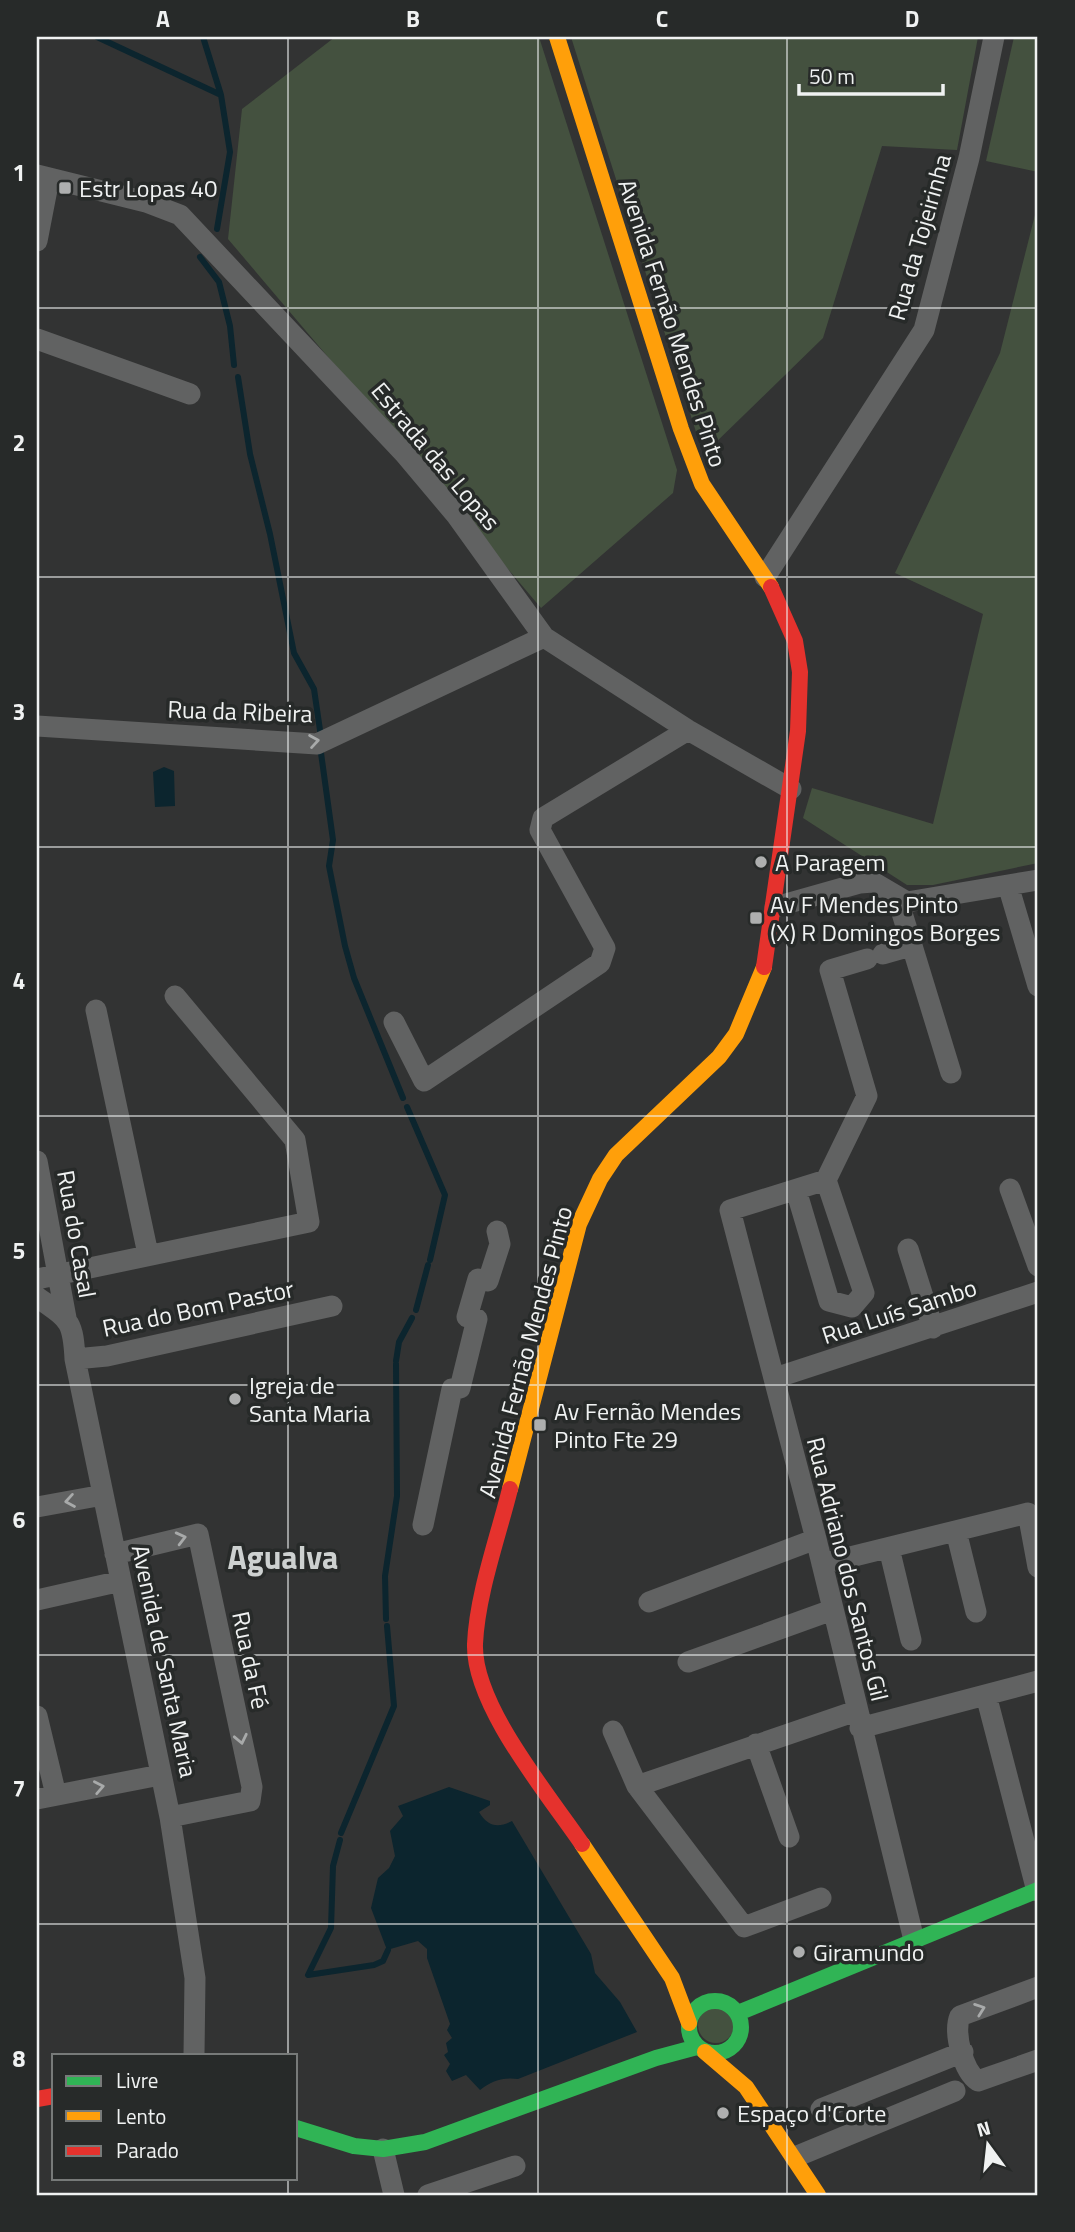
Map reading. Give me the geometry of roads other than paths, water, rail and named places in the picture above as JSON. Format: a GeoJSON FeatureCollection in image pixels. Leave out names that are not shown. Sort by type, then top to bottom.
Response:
{"type":"FeatureCollection","features":[{"type":"Feature","properties":{"kind":"main road","name":"Avenida Fernão Mendes Pinto"},"geometry":{"type":"LineString","coordinates":[[557,37],[681,429],[702,484],[765,577],[795,641],[800,672],[791,789],[769,949],[760,981],[736,1034],[719,1057],[616,1155],[585,1209],[527,1417],[484,1594],[475,1645],[480,1680],[496,1716],[672,1979],[689,2025]]}},
{"type":"Feature","properties":{"kind":"main road"},"geometry":{"type":"LineString","coordinates":[[738,2013],[1038,1891]]}},
{"type":"Feature","properties":{"kind":"main road"},"geometry":{"type":"LineString","coordinates":[[672,1979],[738,2013],[742,2029],[737,2042],[746,2087]]}},
{"type":"Feature","properties":{"kind":"main road"},"geometry":{"type":"LineString","coordinates":[[656,2058],[689,2025],[697,2007],[711,2000],[719,2001]]}},
{"type":"Feature","properties":{"kind":"main road"},"geometry":{"type":"LineString","coordinates":[[689,2025],[701,2049],[746,2087],[818,2195]]}},
{"type":"Feature","properties":{"kind":"main road"},"geometry":{"type":"LineString","coordinates":[[298,2129],[354,2146],[383,2150],[425,2142],[656,2058],[701,2049],[721,2053],[737,2042]]}},
{"type":"Feature","properties":{"kind":"street","name":"Rua da Tojeirinha"},"geometry":{"type":"LineString","coordinates":[[765,577],[924,330],[970,158],[994,37]]}},
{"type":"Feature","properties":{"kind":"street"},"geometry":{"type":"LineString","coordinates":[[37,241],[43,177]]}},
{"type":"Feature","properties":{"kind":"street","name":"Estrada das Lopas"},"geometry":{"type":"LineString","coordinates":[[43,177],[146,202],[180,215],[404,453],[457,516],[544,637],[688,730],[791,789]]}},
{"type":"Feature","properties":{"kind":"street"},"geometry":{"type":"LineString","coordinates":[[37,338],[190,394]]}},
{"type":"Feature","properties":{"kind":"street","name":"Rua da Ribeira"},"geometry":{"type":"LineString","coordinates":[[37,726],[317,744],[544,637]]}},
{"type":"Feature","properties":{"kind":"street"},"geometry":{"type":"LineString","coordinates":[[394,1023],[424,1081],[600,963],[605,948],[540,830],[543,818],[688,730]]}},
{"type":"Feature","properties":{"kind":"street"},"geometry":{"type":"LineString","coordinates":[[775,907],[860,883],[873,882],[898,900],[917,902],[1038,880]]}},
{"type":"Feature","properties":{"kind":"street"},"geometry":{"type":"LineString","coordinates":[[1007,885],[1038,986]]}},
{"type":"Feature","properties":{"kind":"street"},"geometry":{"type":"LineString","coordinates":[[898,900],[951,1073]]}},
{"type":"Feature","properties":{"kind":"street"},"geometry":{"type":"LineString","coordinates":[[826,1180],[796,1190],[830,1301],[852,1307],[864,1293],[826,1180],[867,1096],[830,970],[911,946]]}},
{"type":"Feature","properties":{"kind":"street"},"geometry":{"type":"LineString","coordinates":[[37,1279],[309,1222],[295,1140],[175,996]]}},
{"type":"Feature","properties":{"kind":"street"},"geometry":{"type":"LineString","coordinates":[[96,1010],[148,1254]]}},
{"type":"Feature","properties":{"kind":"street","name":"Rua do Casal"},"geometry":{"type":"LineString","coordinates":[[37,1161],[66,1318]]}},
{"type":"Feature","properties":{"kind":"street"},"geometry":{"type":"LineString","coordinates":[[1010,1189],[1038,1266]]}},
{"type":"Feature","properties":{"kind":"street","name":"Rua Adriano dos Santos Gil"},"geometry":{"type":"LineString","coordinates":[[796,1190],[730,1210],[816,1539],[914,1940]]}},
{"type":"Feature","properties":{"kind":"street"},"geometry":{"type":"LineString","coordinates":[[423,1525],[452,1389],[460,1388],[477,1319],[467,1317],[478,1279],[488,1281],[500,1244],[497,1231]]}},
{"type":"Feature","properties":{"kind":"street"},"geometry":{"type":"LineString","coordinates":[[908,1249],[933,1328]]}},
{"type":"Feature","properties":{"kind":"street","name":"Rua Luís Sambo"},"geometry":{"type":"LineString","coordinates":[[775,1378],[1038,1292]]}},
{"type":"Feature","properties":{"kind":"street"},"geometry":{"type":"LineString","coordinates":[[37,1297],[66,1318]]}},
{"type":"Feature","properties":{"kind":"street","name":"Rua do Bom Pastor"},"geometry":{"type":"LineString","coordinates":[[75,1359],[107,1356],[332,1306]]}},
{"type":"Feature","properties":{"kind":"street","name":"Avenida de Santa Maria"},"geometry":{"type":"LineString","coordinates":[[66,1318],[74,1331],[75,1359],[170,1817],[195,1978],[194,2054]]}},
{"type":"Feature","properties":{"kind":"street"},"geometry":{"type":"LineString","coordinates":[[37,1507],[103,1495]]}},
{"type":"Feature","properties":{"kind":"street"},"geometry":{"type":"LineString","coordinates":[[822,1564],[1028,1513],[1038,1567]]}},
{"type":"Feature","properties":{"kind":"street"},"geometry":{"type":"LineString","coordinates":[[956,1531],[976,1612]]}},
{"type":"Feature","properties":{"kind":"street","name":"Rua da Fé"},"geometry":{"type":"LineString","coordinates":[[115,1554],[198,1534],[251,1787],[250,1801],[170,1817]]}},
{"type":"Feature","properties":{"kind":"street"},"geometry":{"type":"LineString","coordinates":[[649,1602],[816,1539]]}},
{"type":"Feature","properties":{"kind":"street"},"geometry":{"type":"LineString","coordinates":[[889,1548],[911,1640]]}},
{"type":"Feature","properties":{"kind":"street"},"geometry":{"type":"LineString","coordinates":[[37,1600],[121,1581]]}},
{"type":"Feature","properties":{"kind":"street"},"geometry":{"type":"LineString","coordinates":[[688,1662],[832,1610]]}},
{"type":"Feature","properties":{"kind":"street"},"geometry":{"type":"LineString","coordinates":[[637,1786],[756,1744],[858,1719],[986,1695],[1038,1681]]}},
{"type":"Feature","properties":{"kind":"street"},"geometry":{"type":"LineString","coordinates":[[986,1695],[1038,1891]]}},
{"type":"Feature","properties":{"kind":"street"},"geometry":{"type":"LineString","coordinates":[[37,1716],[46,1797],[160,1775]]}},
{"type":"Feature","properties":{"kind":"street"},"geometry":{"type":"LineString","coordinates":[[613,1731],[637,1786],[744,1927],[821,1898]]}},
{"type":"Feature","properties":{"kind":"street"},"geometry":{"type":"LineString","coordinates":[[756,1744],[789,1837]]}},
{"type":"Feature","properties":{"kind":"street"},"geometry":{"type":"LineString","coordinates":[[1038,1987],[960,2016],[956,2032],[973,2077],[978,2081],[1038,2060]]}},
{"type":"Feature","properties":{"kind":"street"},"geometry":{"type":"LineString","coordinates":[[821,2109],[963,2052]]}},
{"type":"Feature","properties":{"kind":"street"},"geometry":{"type":"LineString","coordinates":[[795,2157],[955,2091]]}},
{"type":"Feature","properties":{"kind":"street"},"geometry":{"type":"LineString","coordinates":[[383,2150],[394,2195]]}},
{"type":"Feature","properties":{"kind":"street"},"geometry":{"type":"LineString","coordinates":[[428,2195],[515,2166]]}},
{"type":"Feature","properties":{"kind":"water"},"geometry":{"type":"Polygon","coordinates":[[[164,767],[174,771],[175,806],[155,807],[153,772],[164,767]]]}},
{"type":"Feature","properties":{"kind":"water"},"geometry":{"type":"Polygon","coordinates":[[[449,1787],[490,1801],[490,1805],[479,1812],[490,1823],[502,1825],[512,1821],[591,1954],[595,1973],[620,2002],[637,2032],[518,2079],[493,2082],[480,2090],[466,2075],[452,2081],[446,2071],[450,2064],[444,2055],[448,2052],[446,2043],[452,2038],[447,2030],[450,2024],[427,1958],[427,1949],[418,1941],[387,1950],[371,1908],[378,1878],[389,1868],[395,1856],[390,1831],[403,1816],[398,1806],[449,1787]]]}},
{"type":"Feature","properties":{"kind":"waterway"},"geometry":{"type":"LineString","coordinates":[[97,37],[221,95],[230,152],[217,229]]}},
{"type":"Feature","properties":{"kind":"waterway"},"geometry":{"type":"LineString","coordinates":[[203,37],[221,95]]}},
{"type":"Feature","properties":{"kind":"waterway"},"geometry":{"type":"LineString","coordinates":[[200,257],[219,282],[230,326],[234,365]]}},
{"type":"Feature","properties":{"kind":"waterway"},"geometry":{"type":"LineString","coordinates":[[238,377],[250,454],[270,534],[294,653],[314,689],[321,737]]}},
{"type":"Feature","properties":{"kind":"waterway"},"geometry":{"type":"LineString","coordinates":[[321,753],[333,840],[329,866],[345,946],[354,978],[403,1098]]}},
{"type":"Feature","properties":{"kind":"waterway"},"geometry":{"type":"LineString","coordinates":[[407,1107],[445,1195],[430,1260]]}},
{"type":"Feature","properties":{"kind":"waterway"},"geometry":{"type":"LineString","coordinates":[[416,1310],[428,1265]]}},
{"type":"Feature","properties":{"kind":"waterway"},"geometry":{"type":"LineString","coordinates":[[396,1361],[399,1342],[412,1318]]}},
{"type":"Feature","properties":{"kind":"waterway"},"geometry":{"type":"LineString","coordinates":[[386,1619],[385,1576],[397,1496],[396,1364]]}},
{"type":"Feature","properties":{"kind":"waterway"},"geometry":{"type":"LineString","coordinates":[[341,1833],[394,1706],[387,1626]]}},
{"type":"Feature","properties":{"kind":"waterway"},"geometry":{"type":"LineString","coordinates":[[340,1840],[333,1866],[331,1928],[308,1975],[374,1965],[383,1961],[388,1950]]}},
{"type":"Feature","properties":{"kind":"place","name":"Estr Lopas 40"},"geometry":{"type":"Point","coordinates":[65,188]}},
{"type":"Feature","properties":{"kind":"place","name":"A Paragem"},"geometry":{"type":"Point","coordinates":[761,862]}},
{"type":"Feature","properties":{"kind":"place","name":"Av F Mendes Pinto (X) R Domingos Borges"},"geometry":{"type":"Point","coordinates":[756,918]}},
{"type":"Feature","properties":{"kind":"place","name":"Igreja de Santa Maria"},"geometry":{"type":"Point","coordinates":[235,1399]}},
{"type":"Feature","properties":{"kind":"place","name":"Av Fernão Mendes Pinto Fte 29"},"geometry":{"type":"Point","coordinates":[540,1425]}},
{"type":"Feature","properties":{"kind":"place","name":"Giramundo"},"geometry":{"type":"Point","coordinates":[799,1952]}},
{"type":"Feature","properties":{"kind":"place","name":"Espaço d'Corte"},"geometry":{"type":"Point","coordinates":[723,2113]}},
{"type":"Feature","properties":{"kind":"district","name":"Agualva"},"geometry":{"type":"Point","coordinates":[283,1557]}}]}
